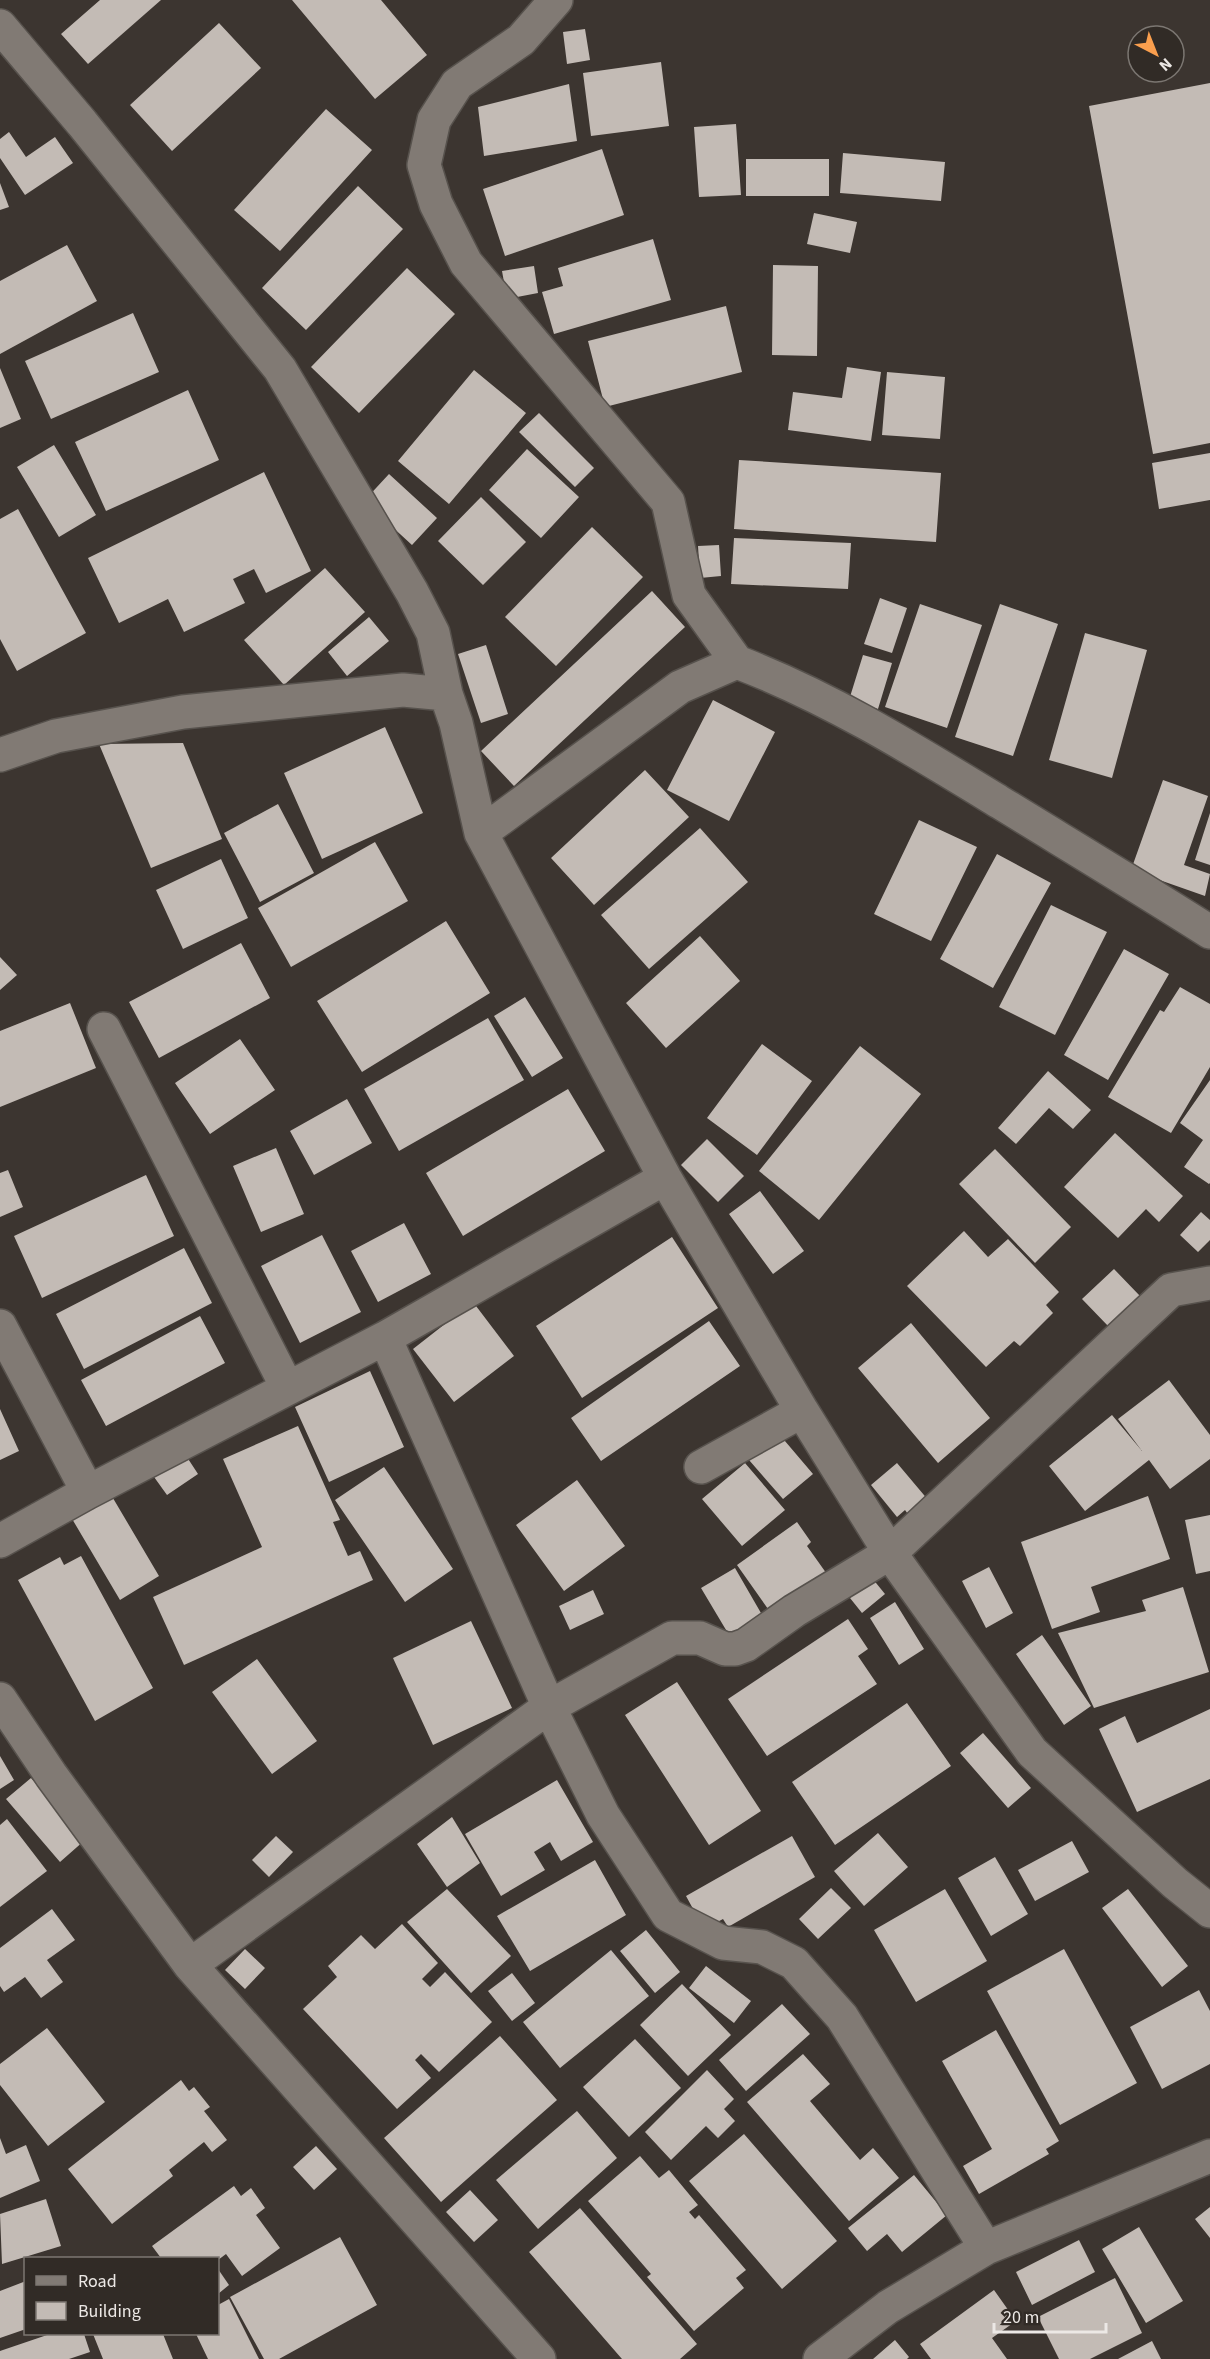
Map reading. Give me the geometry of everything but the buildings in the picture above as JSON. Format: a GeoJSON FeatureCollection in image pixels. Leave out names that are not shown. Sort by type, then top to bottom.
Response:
{"type":"FeatureCollection","features":[{"type":"Feature","properties":{"kind":"street"},"geometry":{"type":"LineString","coordinates":[[556,0],[521,40],[457,84],[434,120],[424,165],[436,204],[466,263],[668,502],[689,595],[737,663],[771,675],[913,749],[1210,932]]}},
{"type":"Feature","properties":{"kind":"street"},"geometry":{"type":"LineString","coordinates":[[0,26],[82,123],[280,369],[412,592],[434,633],[446,694],[456,723],[482,833],[665,1178],[802,1411],[890,1553],[1032,1752],[1175,1883],[1210,1911]]}},
{"type":"Feature","properties":{"kind":"street"},"geometry":{"type":"LineString","coordinates":[[482,833],[680,687],[737,663]]}},
{"type":"Feature","properties":{"kind":"street"},"geometry":{"type":"LineString","coordinates":[[0,755],[57,736],[183,712],[403,690],[446,694]]}},
{"type":"Feature","properties":{"kind":"street"},"geometry":{"type":"LineString","coordinates":[[104,1029],[287,1387]]}},
{"type":"Feature","properties":{"kind":"street"},"geometry":{"type":"LineString","coordinates":[[0,1541],[287,1387],[385,1338],[665,1178]]}},
{"type":"Feature","properties":{"kind":"street"},"geometry":{"type":"LineString","coordinates":[[190,1965],[549,1707],[672,1638],[700,1638],[725,1649],[735,1649],[746,1645],[794,1611],[890,1553],[1171,1290],[1210,1283]]}},
{"type":"Feature","properties":{"kind":"street"},"geometry":{"type":"LineString","coordinates":[[0,1326],[88,1492]]}},
{"type":"Feature","properties":{"kind":"street"},"geometry":{"type":"LineString","coordinates":[[385,1338],[549,1707],[603,1815],[668,1915],[723,1943],[762,1947],[794,1963],[842,2017],[986,2248]]}},
{"type":"Feature","properties":{"kind":"street"},"geometry":{"type":"LineString","coordinates":[[701,1467],[802,1411]]}},
{"type":"Feature","properties":{"kind":"street"},"geometry":{"type":"LineString","coordinates":[[0,1699],[51,1775],[190,1965],[539,2359]]}},
{"type":"Feature","properties":{"kind":"street"},"geometry":{"type":"LineString","coordinates":[[820,2359],[888,2307],[986,2248],[1210,2156]]}}]}
